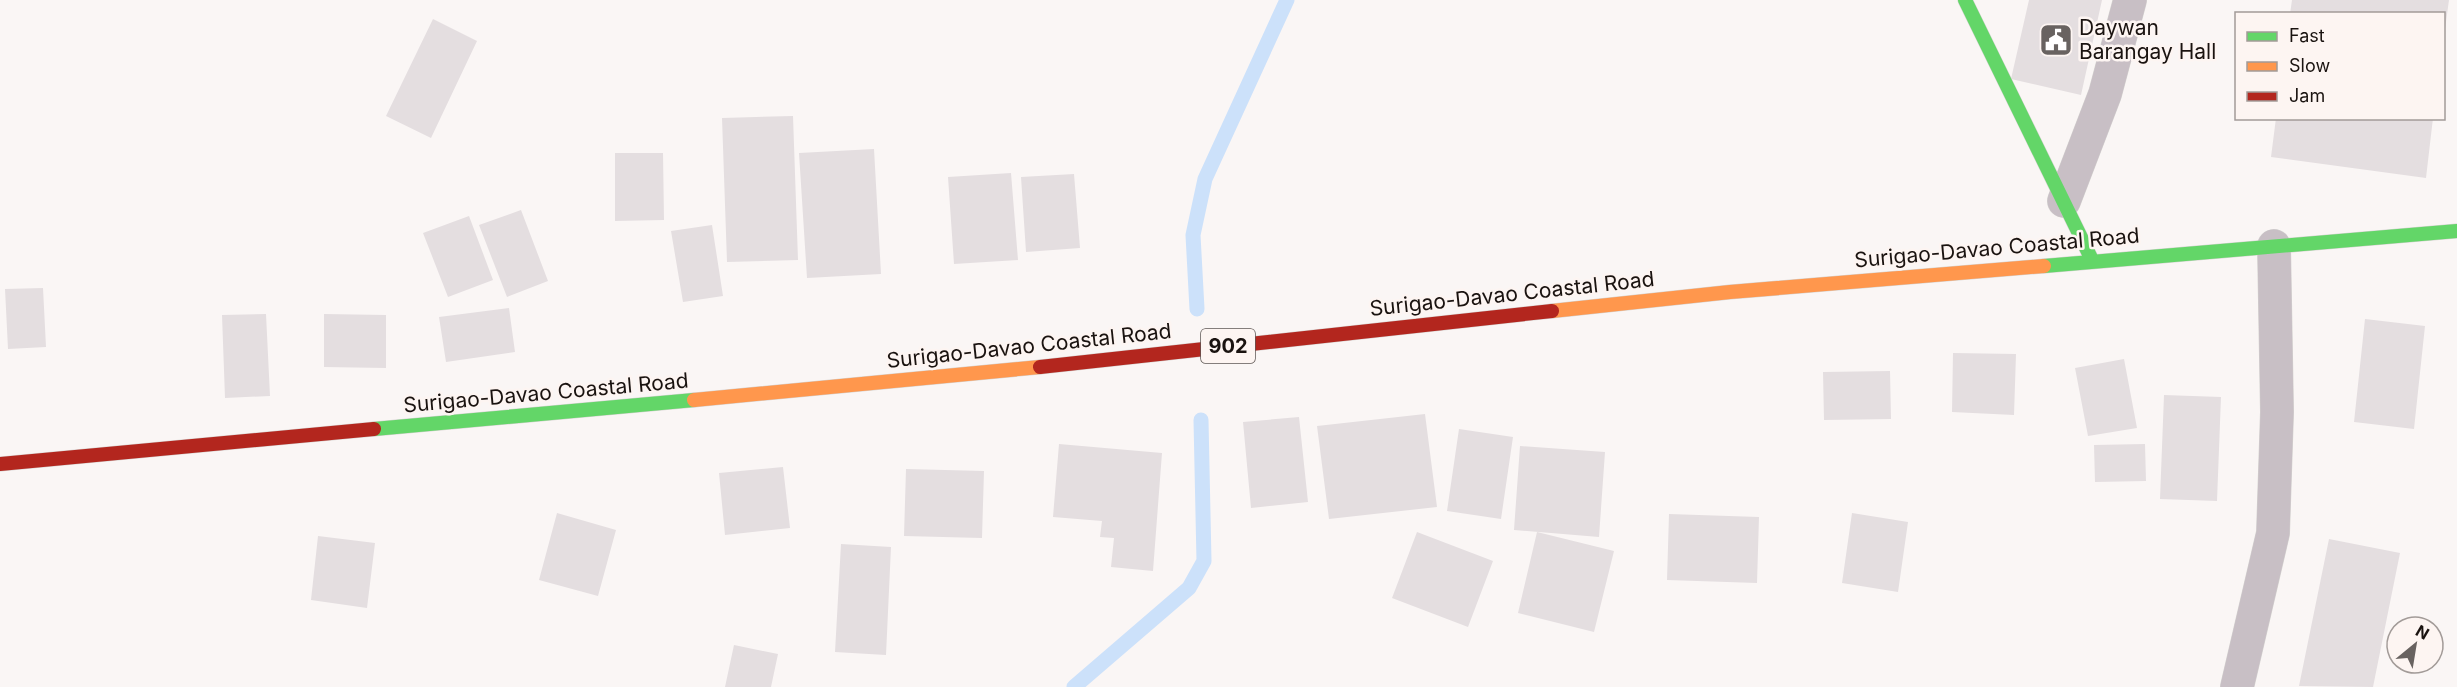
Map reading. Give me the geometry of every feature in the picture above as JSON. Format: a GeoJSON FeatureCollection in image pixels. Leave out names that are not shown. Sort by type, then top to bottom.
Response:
{"type":"FeatureCollection","features":[{"type":"Feature","properties":{"kind":"main road"},"geometry":{"type":"LineString","coordinates":[[1965,0],[2092,260]]}},
{"type":"Feature","properties":{"kind":"main road","name":"Surigao-Davao Coastal Road"},"geometry":{"type":"LineString","coordinates":[[0,464],[1110,361],[1232,345],[1719,293],[2457,231]]}},
{"type":"Feature","properties":{"kind":"street"},"geometry":{"type":"LineString","coordinates":[[2064,201],[2105,94],[2130,0]]}},
{"type":"Feature","properties":{"kind":"street"},"geometry":{"type":"LineString","coordinates":[[2236,687],[2273,533],[2277,412],[2274,246]]}},
{"type":"Feature","properties":{"kind":"building","name":"Daywan Barangay Hall"},"geometry":{"type":"Polygon","coordinates":[[[2029,0],[2102,0],[2081,95],[2011,79],[2029,0]]]}},
{"type":"Feature","properties":{"kind":"building"},"geometry":{"type":"Polygon","coordinates":[[[2292,0],[2449,0],[2445,29],[2445,12],[2290,12],[2292,0]]]}},
{"type":"Feature","properties":{"kind":"building"},"geometry":{"type":"Polygon","coordinates":[[[433,19],[477,41],[431,138],[386,116],[433,19]]]}},
{"type":"Feature","properties":{"kind":"building"},"geometry":{"type":"Polygon","coordinates":[[[793,116],[798,260],[727,262],[722,118],[793,116]]]}},
{"type":"Feature","properties":{"kind":"building"},"geometry":{"type":"Polygon","coordinates":[[[2276,120],[2433,120],[2426,178],[2271,157],[2276,120]]]}},
{"type":"Feature","properties":{"kind":"building"},"geometry":{"type":"Polygon","coordinates":[[[874,149],[881,274],[807,278],[799,153],[874,149]]]}},
{"type":"Feature","properties":{"kind":"building"},"geometry":{"type":"Polygon","coordinates":[[[615,153],[663,153],[664,220],[615,221],[615,153]]]}},
{"type":"Feature","properties":{"kind":"building"},"geometry":{"type":"Polygon","coordinates":[[[1011,173],[1018,260],[954,264],[948,177],[1011,173]]]}},
{"type":"Feature","properties":{"kind":"building"},"geometry":{"type":"Polygon","coordinates":[[[1074,174],[1080,248],[1026,252],[1021,177],[1074,174]]]}},
{"type":"Feature","properties":{"kind":"building"},"geometry":{"type":"Polygon","coordinates":[[[521,210],[548,281],[507,297],[479,225],[521,210]]]}},
{"type":"Feature","properties":{"kind":"building"},"geometry":{"type":"Polygon","coordinates":[[[469,216],[493,280],[448,297],[423,233],[469,216]]]}},
{"type":"Feature","properties":{"kind":"building"},"geometry":{"type":"Polygon","coordinates":[[[712,225],[723,296],[683,302],[671,231],[712,225]]]}},
{"type":"Feature","properties":{"kind":"building"},"geometry":{"type":"Polygon","coordinates":[[[43,288],[46,347],[8,349],[5,289],[43,288]]]}},
{"type":"Feature","properties":{"kind":"building"},"geometry":{"type":"Polygon","coordinates":[[[509,308],[515,352],[446,362],[439,317],[509,308]]]}},
{"type":"Feature","properties":{"kind":"building"},"geometry":{"type":"Polygon","coordinates":[[[266,314],[270,396],[225,398],[222,315],[266,314]]]}},
{"type":"Feature","properties":{"kind":"building"},"geometry":{"type":"Polygon","coordinates":[[[324,314],[386,315],[386,368],[324,367],[324,314]]]}},
{"type":"Feature","properties":{"kind":"building"},"geometry":{"type":"Polygon","coordinates":[[[2365,319],[2425,326],[2414,429],[2354,422],[2365,319]]]}},
{"type":"Feature","properties":{"kind":"building"},"geometry":{"type":"Polygon","coordinates":[[[1953,353],[2016,354],[2014,415],[1952,412],[1953,353]]]}},
{"type":"Feature","properties":{"kind":"building"},"geometry":{"type":"Polygon","coordinates":[[[2124,359],[2137,428],[2088,436],[2075,368],[2124,359]]]}},
{"type":"Feature","properties":{"kind":"building"},"geometry":{"type":"Polygon","coordinates":[[[1890,371],[1891,419],[1824,420],[1823,372],[1890,371]]]}},
{"type":"Feature","properties":{"kind":"building"},"geometry":{"type":"Polygon","coordinates":[[[2164,395],[2221,397],[2217,501],[2160,499],[2164,395]]]}},
{"type":"Feature","properties":{"kind":"building"},"geometry":{"type":"Polygon","coordinates":[[[1425,414],[1437,507],[1329,519],[1317,426],[1425,414]]]}},
{"type":"Feature","properties":{"kind":"building"},"geometry":{"type":"Polygon","coordinates":[[[1299,417],[1308,502],[1251,508],[1243,422],[1299,417]]]}},
{"type":"Feature","properties":{"kind":"building"},"geometry":{"type":"Polygon","coordinates":[[[1459,429],[1513,437],[1501,519],[1447,511],[1459,429]]]}},
{"type":"Feature","properties":{"kind":"building"},"geometry":{"type":"Polygon","coordinates":[[[1059,444],[1162,453],[1153,571],[1111,567],[1114,538],[1100,537],[1102,521],[1053,517],[1059,444]]]}},
{"type":"Feature","properties":{"kind":"building"},"geometry":{"type":"Polygon","coordinates":[[[2145,444],[2146,481],[2095,482],[2094,445],[2145,444]]]}},
{"type":"Feature","properties":{"kind":"building"},"geometry":{"type":"Polygon","coordinates":[[[1520,446],[1605,452],[1599,537],[1514,530],[1520,446]]]}},
{"type":"Feature","properties":{"kind":"building"},"geometry":{"type":"Polygon","coordinates":[[[783,467],[790,528],[725,535],[719,473],[783,467]]]}},
{"type":"Feature","properties":{"kind":"building"},"geometry":{"type":"Polygon","coordinates":[[[906,469],[984,471],[982,538],[904,536],[906,469]]]}},
{"type":"Feature","properties":{"kind":"building"},"geometry":{"type":"Polygon","coordinates":[[[557,513],[616,530],[598,596],[539,580],[557,513]]]}},
{"type":"Feature","properties":{"kind":"building"},"geometry":{"type":"Polygon","coordinates":[[[1852,513],[1908,522],[1898,592],[1842,583],[1852,513]]]}},
{"type":"Feature","properties":{"kind":"building"},"geometry":{"type":"Polygon","coordinates":[[[1669,514],[1759,517],[1757,583],[1667,580],[1669,514]]]}},
{"type":"Feature","properties":{"kind":"building"},"geometry":{"type":"Polygon","coordinates":[[[1417,532],[1493,561],[1468,627],[1392,598],[1417,532]]]}},
{"type":"Feature","properties":{"kind":"building"},"geometry":{"type":"Polygon","coordinates":[[[1537,532],[1614,551],[1594,632],[1518,613],[1537,532]]]}},
{"type":"Feature","properties":{"kind":"building"},"geometry":{"type":"Polygon","coordinates":[[[318,536],[375,543],[367,608],[311,600],[318,536]]]}},
{"type":"Feature","properties":{"kind":"building"},"geometry":{"type":"Polygon","coordinates":[[[2329,539],[2400,553],[2388,615],[2385,615],[2385,627],[2373,687],[2299,686],[2329,539]]]}},
{"type":"Feature","properties":{"kind":"building"},"geometry":{"type":"Polygon","coordinates":[[[841,544],[891,547],[886,655],[835,652],[841,544]]]}},
{"type":"Feature","properties":{"kind":"building"},"geometry":{"type":"Polygon","coordinates":[[[734,645],[778,654],[771,687],[725,687],[734,645]]]}},
{"type":"Feature","properties":{"kind":"waterway"},"geometry":{"type":"LineString","coordinates":[[1197,309],[1193,235],[1205,179],[1287,0]]}},
{"type":"Feature","properties":{"kind":"waterway"},"geometry":{"type":"LineString","coordinates":[[1074,687],[1189,588],[1204,561],[1201,420]]}},
{"type":"Feature","properties":{"kind":"traffic: fast"},"geometry":{"type":"LineString","coordinates":[[1965,0],[2092,260]]}},
{"type":"Feature","properties":{"kind":"traffic: fast"},"geometry":{"type":"LineString","coordinates":[[2044,266],[2457,231]]}},
{"type":"Feature","properties":{"kind":"traffic: fast"},"geometry":{"type":"LineString","coordinates":[[374,429],[694,400]]}},
{"type":"Feature","properties":{"kind":"traffic: slow"},"geometry":{"type":"LineString","coordinates":[[1552,311],[1730,292],[2044,266]]}},
{"type":"Feature","properties":{"kind":"traffic: slow"},"geometry":{"type":"LineString","coordinates":[[694,400],[1040,367]]}},
{"type":"Feature","properties":{"kind":"traffic: jam"},"geometry":{"type":"LineString","coordinates":[[1040,367],[1552,311]]}},
{"type":"Feature","properties":{"kind":"traffic: jam"},"geometry":{"type":"LineString","coordinates":[[0,464],[374,429]]}},
{"type":"Feature","properties":{"kind":"place","name":"Daywan Barangay Hall"},"geometry":{"type":"Point","coordinates":[2056,40]}}]}
